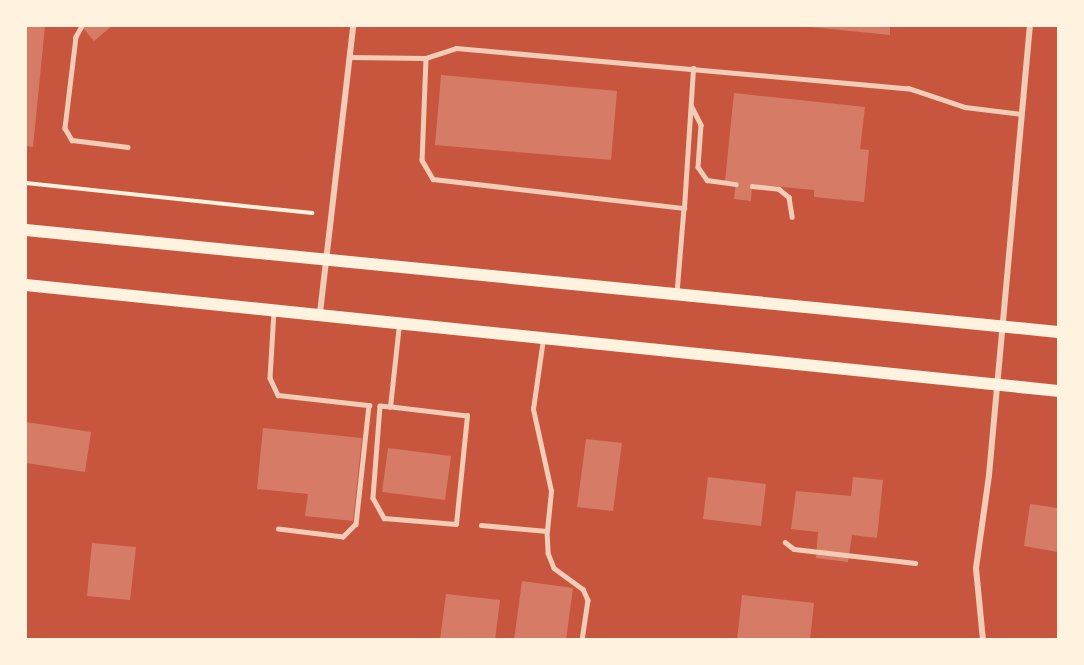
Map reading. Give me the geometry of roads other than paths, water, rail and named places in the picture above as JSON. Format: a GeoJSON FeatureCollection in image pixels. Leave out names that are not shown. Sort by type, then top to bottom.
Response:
{"type":"FeatureCollection","features":[{"type":"Feature","properties":{"kind":"main road"},"geometry":{"type":"LineString","coordinates":[[26,230],[1059,332]]}},
{"type":"Feature","properties":{"kind":"main road"},"geometry":{"type":"LineString","coordinates":[[26,285],[274,308],[1059,391]]}},
{"type":"Feature","properties":{"kind":"street"},"geometry":{"type":"LineString","coordinates":[[320,313],[352,26]]}},
{"type":"Feature","properties":{"kind":"street"},"geometry":{"type":"LineString","coordinates":[[983,639],[976,568],[998,384],[1030,26]]}},
{"type":"Feature","properties":{"kind":"lane"},"geometry":{"type":"LineString","coordinates":[[82,26],[76,37],[65,128],[72,140],[128,147]]}},
{"type":"Feature","properties":{"kind":"lane"},"geometry":{"type":"LineString","coordinates":[[350,57],[426,58],[456,48],[693,68],[908,88],[965,107],[1022,114]]}},
{"type":"Feature","properties":{"kind":"lane"},"geometry":{"type":"LineString","coordinates":[[426,58],[422,160],[433,179],[684,208]]}},
{"type":"Feature","properties":{"kind":"lane"},"geometry":{"type":"LineString","coordinates":[[677,294],[693,68]]}},
{"type":"Feature","properties":{"kind":"lane"},"geometry":{"type":"LineString","coordinates":[[691,104],[701,125],[698,168],[707,180],[735,184]]}},
{"type":"Feature","properties":{"kind":"lane"},"geometry":{"type":"LineString","coordinates":[[752,186],[784,193],[789,197],[792,217]]}},
{"type":"Feature","properties":{"kind":"lane"},"geometry":{"type":"LineString","coordinates":[[274,308],[270,378],[278,395],[369,405],[356,524],[343,537],[278,529]]}},
{"type":"Feature","properties":{"kind":"lane"},"geometry":{"type":"LineString","coordinates":[[390,407],[399,321]]}},
{"type":"Feature","properties":{"kind":"lane"},"geometry":{"type":"LineString","coordinates":[[544,336],[533,409],[551,491],[547,531],[548,553],[554,568],[583,589],[588,600],[582,639]]}},
{"type":"Feature","properties":{"kind":"lane"},"geometry":{"type":"LineString","coordinates":[[380,406],[390,407],[467,416],[456,524],[384,518],[373,498],[380,406]]}},
{"type":"Feature","properties":{"kind":"lane"},"geometry":{"type":"LineString","coordinates":[[481,525],[547,531]]}},
{"type":"Feature","properties":{"kind":"lane"},"geometry":{"type":"LineString","coordinates":[[785,542],[794,549],[915,563]]}}]}
